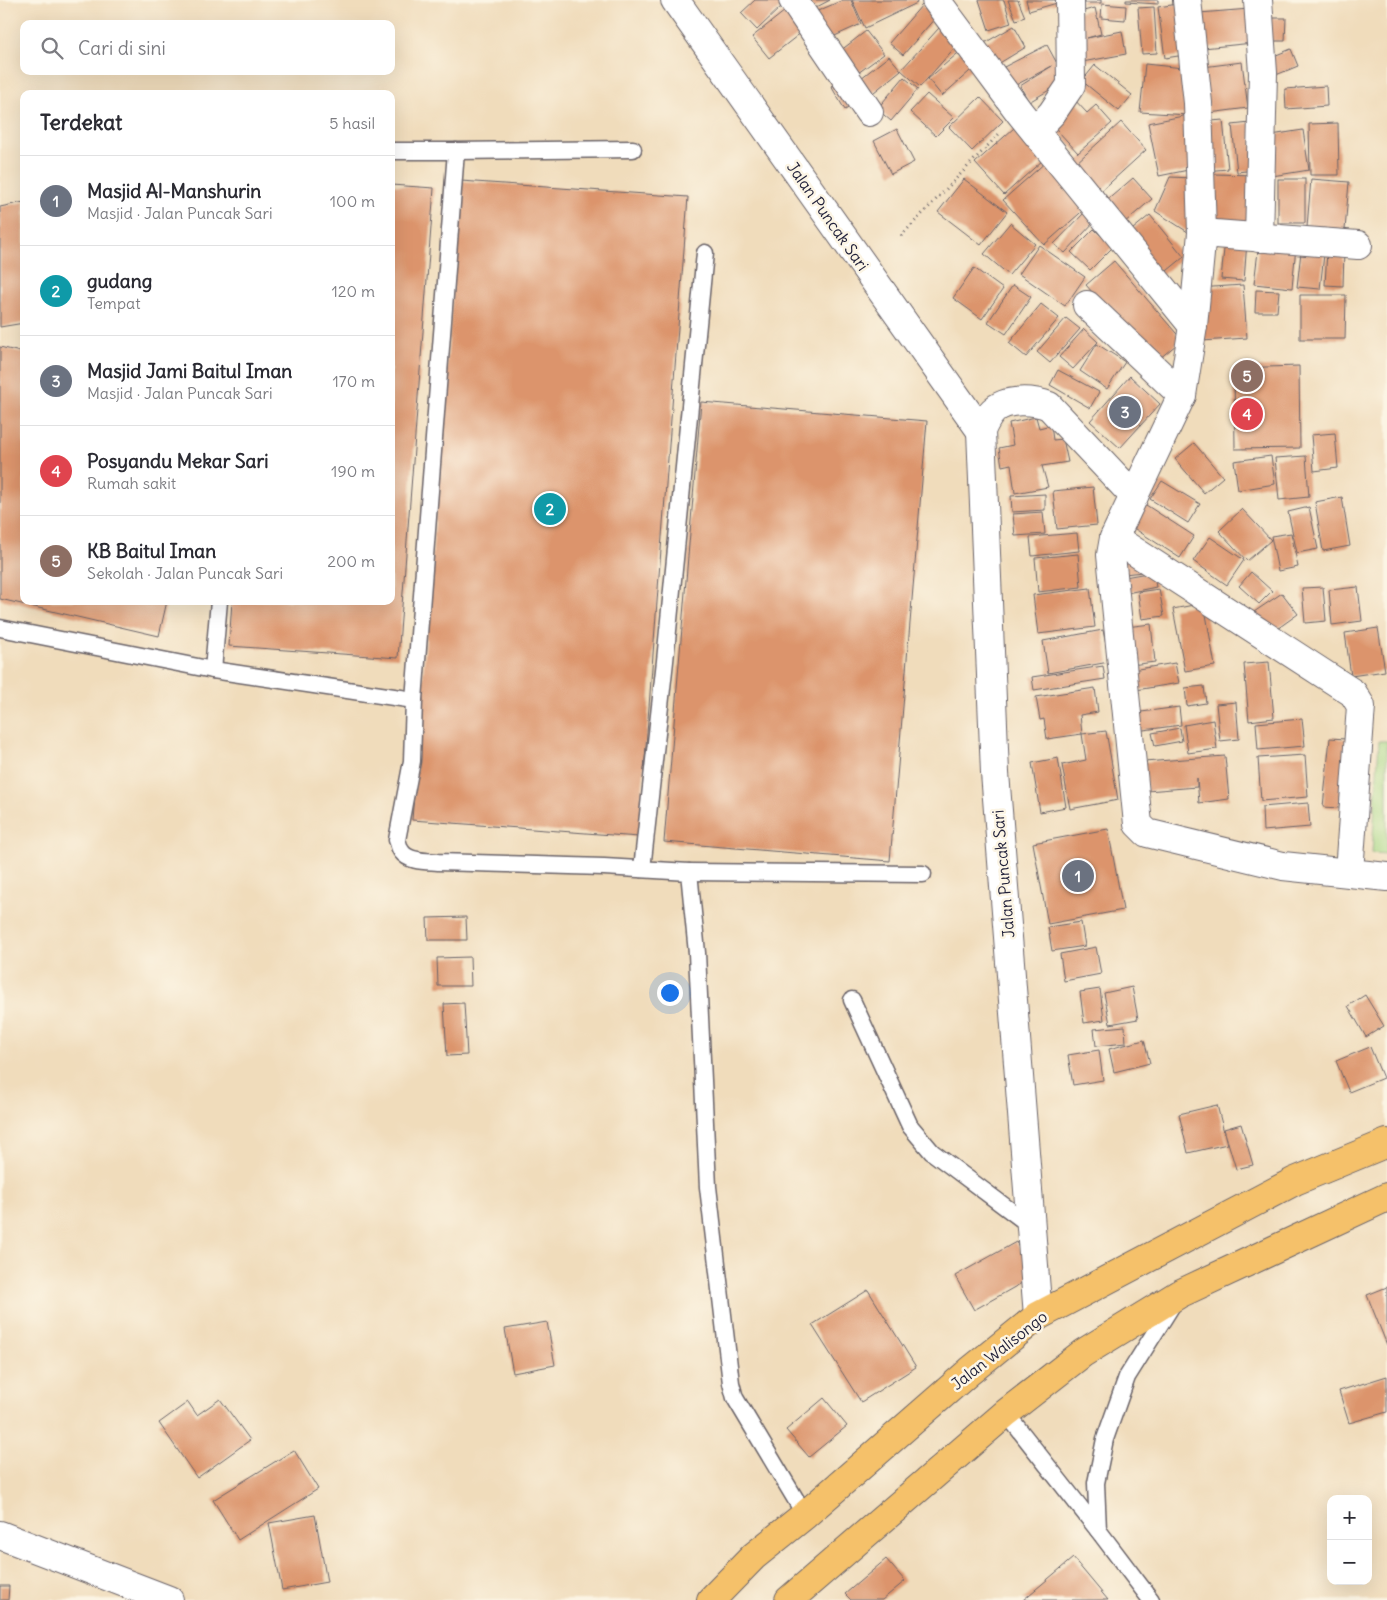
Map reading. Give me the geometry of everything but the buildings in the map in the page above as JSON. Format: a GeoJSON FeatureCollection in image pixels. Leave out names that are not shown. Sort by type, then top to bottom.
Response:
{"type":"FeatureCollection","features":[{"type":"Feature","properties":{"kind":"highway","name":"Jalan Walisongo"},"geometry":{"type":"LineString","coordinates":[[711,1600],[754,1556],[805,1515],[970,1371],[1038,1316],[1296,1181],[1387,1143]]}},
{"type":"Feature","properties":{"kind":"highway"},"geometry":{"type":"LineString","coordinates":[[789,1600],[1006,1413],[1083,1353],[1179,1294],[1387,1197]]}},
{"type":"Feature","properties":{"kind":"street","name":"Jalan Puncak Sari"},"geometry":{"type":"LineString","coordinates":[[675,0],[981,431],[995,773],[1038,1316]]}},
{"type":"Feature","properties":{"kind":"street"},"geometry":{"type":"LineString","coordinates":[[793,0],[869,112]]}},
{"type":"Feature","properties":{"kind":"street"},"geometry":{"type":"LineString","coordinates":[[1028,122],[1052,113],[1071,85],[1070,0]]}},
{"type":"Feature","properties":{"kind":"street"},"geometry":{"type":"LineString","coordinates":[[1186,0],[1198,103],[1202,233],[1193,326],[1182,394],[1114,538],[1110,555],[1138,824],[1147,833],[1283,866],[1387,877]]}},
{"type":"Feature","properties":{"kind":"street"},"geometry":{"type":"LineString","coordinates":[[1258,0],[1263,73],[1259,238]]}},
{"type":"Feature","properties":{"kind":"street"},"geometry":{"type":"LineString","coordinates":[[948,4],[1028,122],[1193,326]]}},
{"type":"Feature","properties":{"kind":"street"},"geometry":{"type":"LineString","coordinates":[[1202,233],[1358,245]]}},
{"type":"Feature","properties":{"kind":"street"},"geometry":{"type":"LineString","coordinates":[[1087,305],[1182,394]]}},
{"type":"Feature","properties":{"kind":"street"},"geometry":{"type":"LineString","coordinates":[[981,431],[991,413],[1002,405],[1027,401],[1040,402],[1050,406],[1134,496]]}},
{"type":"Feature","properties":{"kind":"street"},"geometry":{"type":"LineString","coordinates":[[1114,538],[1353,693],[1361,706],[1349,872]]}},
{"type":"Feature","properties":{"kind":"street"},"geometry":{"type":"LineString","coordinates":[[0,1535],[169,1600]]}},
{"type":"Feature","properties":{"kind":"lane"},"geometry":{"type":"LineString","coordinates":[[395,151],[633,149]]}},
{"type":"Feature","properties":{"kind":"lane"},"geometry":{"type":"LineString","coordinates":[[456,152],[414,700],[412,761],[397,840],[401,852],[418,860],[438,862],[689,872],[923,874]]}},
{"type":"Feature","properties":{"kind":"lane"},"geometry":{"type":"LineString","coordinates":[[642,869],[665,662],[704,253]]}},
{"type":"Feature","properties":{"kind":"lane"},"geometry":{"type":"LineString","coordinates":[[213,670],[219,605]]}},
{"type":"Feature","properties":{"kind":"lane"},"geometry":{"type":"LineString","coordinates":[[0,628],[213,670],[414,700]]}},
{"type":"Feature","properties":{"kind":"lane"},"geometry":{"type":"LineString","coordinates":[[689,872],[697,953],[708,1187],[731,1383],[735,1398],[805,1515]]}},
{"type":"Feature","properties":{"kind":"lane"},"geometry":{"type":"LineString","coordinates":[[852,1000],[910,1126],[932,1152],[1031,1226]]}},
{"type":"Feature","properties":{"kind":"lane"},"geometry":{"type":"LineString","coordinates":[[1098,1530],[1096,1483],[1105,1439],[1127,1377],[1179,1294]]}},
{"type":"Feature","properties":{"kind":"lane"},"geometry":{"type":"LineString","coordinates":[[1006,1413],[1151,1600]]}},
{"type":"Feature","properties":{"kind":"path"},"geometry":{"type":"LineString","coordinates":[[901,236],[1028,122]]}},
{"type":"Feature","properties":{"kind":"green space"},"geometry":{"type":"Polygon","coordinates":[[[1379,741],[1387,741],[1387,854],[1372,853],[1379,741]]]}},
{"type":"Feature","properties":{"kind":"place","name":"KB Baitul Iman"},"geometry":{"type":"Point","coordinates":[1247,376]}},
{"type":"Feature","properties":{"kind":"place","name":"Masjid Jami Baitul Iman"},"geometry":{"type":"Point","coordinates":[1125,412]}},
{"type":"Feature","properties":{"kind":"place","name":"Posyandu Mekar Sari"},"geometry":{"type":"Point","coordinates":[1247,414]}},
{"type":"Feature","properties":{"kind":"place","name":"gudang"},"geometry":{"type":"Point","coordinates":[550,509]}},
{"type":"Feature","properties":{"kind":"place","name":"Masjid Al-Manshurin"},"geometry":{"type":"Point","coordinates":[1078,876]}}]}
